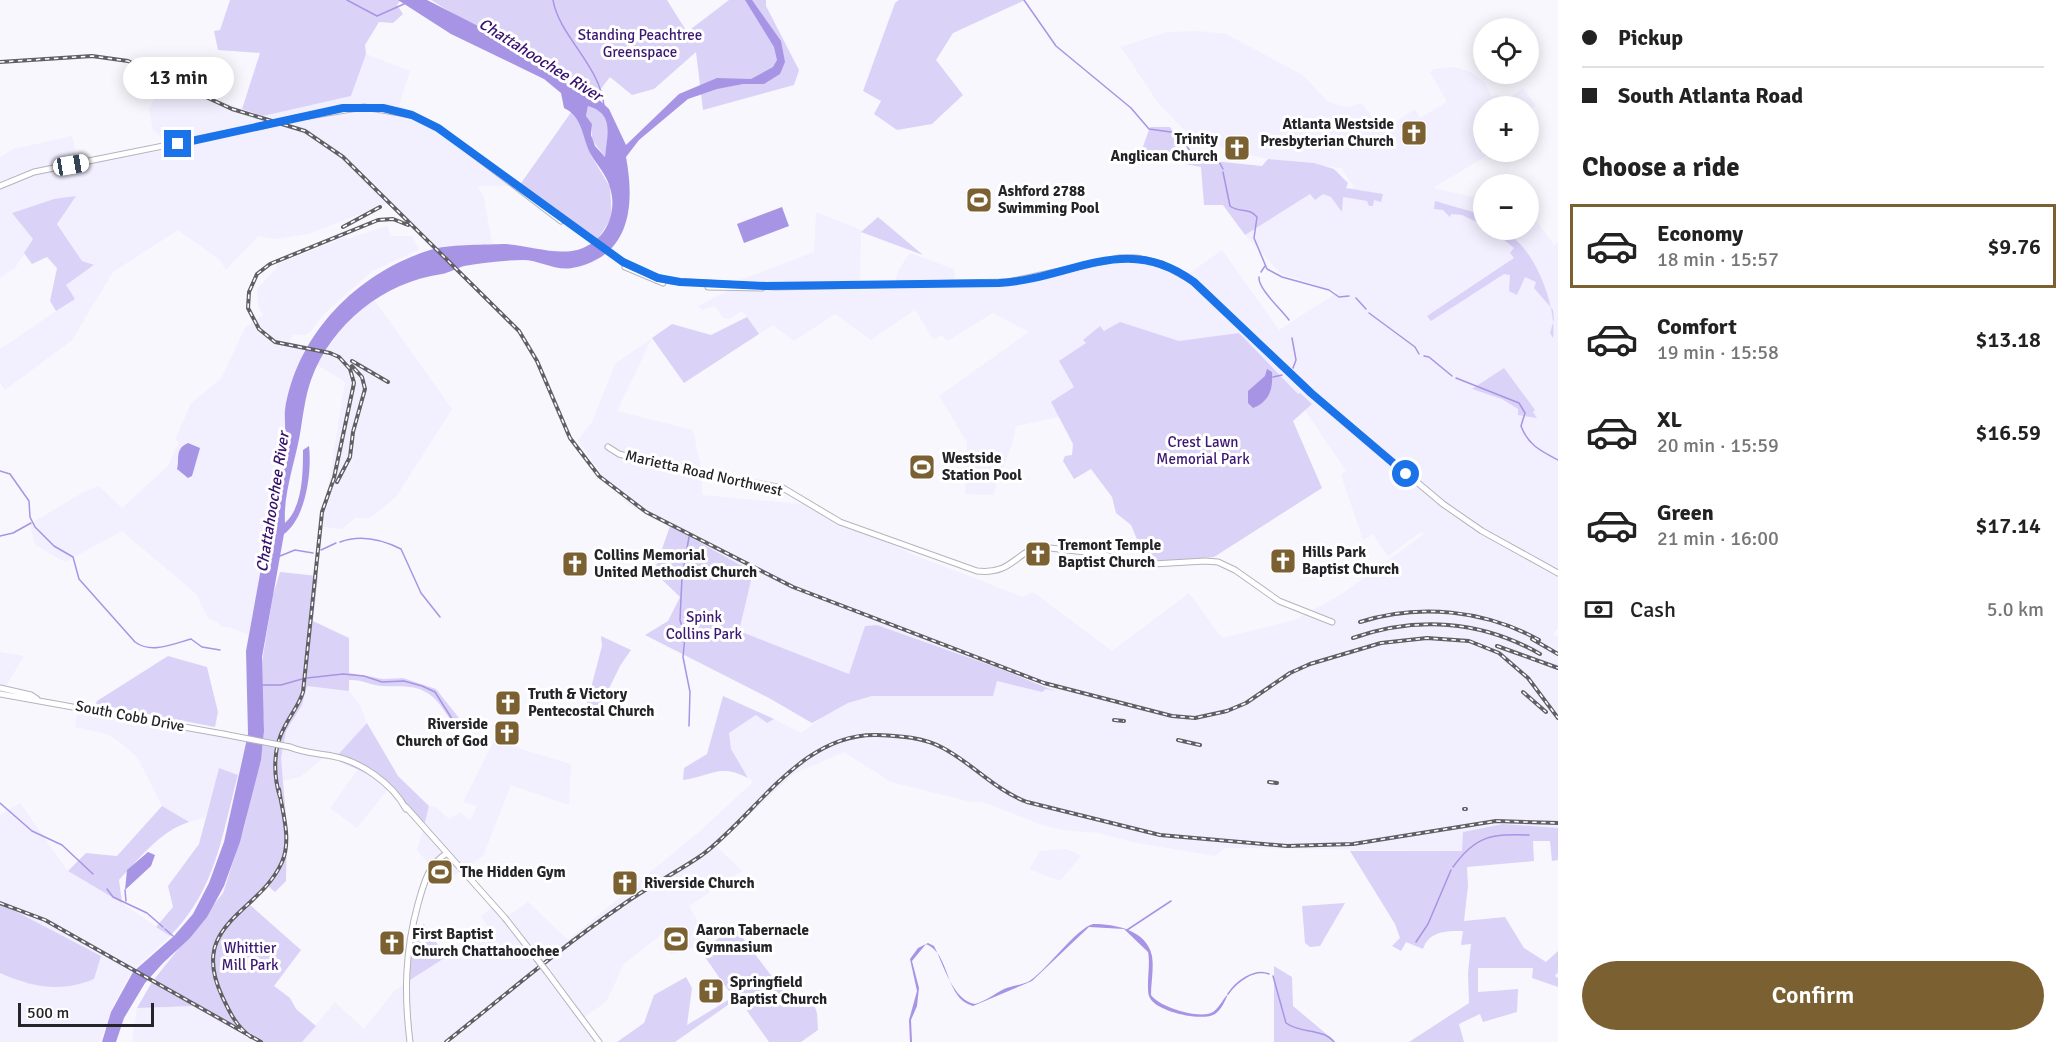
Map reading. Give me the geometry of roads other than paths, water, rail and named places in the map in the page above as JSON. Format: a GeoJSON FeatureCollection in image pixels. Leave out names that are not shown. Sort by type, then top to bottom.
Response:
{"type":"FeatureCollection","features":[{"type":"Feature","properties":{"kind":"main road"},"geometry":{"type":"LineString","coordinates":[[0,186],[32,172],[343,108],[376,107],[412,115],[439,129],[488,168],[638,274],[672,285],[915,285],[1008,282],[1044,276],[1110,259],[1138,259],[1167,266],[1188,277],[1311,393],[1443,504],[1476,527],[1558,575]]}},
{"type":"Feature","properties":{"kind":"main road"},"geometry":{"type":"LineString","coordinates":[[614,257],[637,270],[661,279],[725,286]]}},
{"type":"Feature","properties":{"kind":"main road","name":"Marietta Road Northwest"},"geometry":{"type":"LineString","coordinates":[[608,447],[619,454],[667,467],[783,488],[840,522],[977,571],[993,572],[1005,568],[1032,549],[1041,547],[1103,554],[1136,565],[1212,561],[1235,570],[1263,592],[1306,614],[1332,622]]}},
{"type":"Feature","properties":{"kind":"main road"},"geometry":{"type":"LineString","coordinates":[[0,688],[7,684],[11,693],[0,699]]}},
{"type":"Feature","properties":{"kind":"main road","name":"South Cobb Drive"},"geometry":{"type":"LineString","coordinates":[[0,694],[11,693],[290,747],[334,756],[358,765],[382,782],[505,918],[599,1042]]}},
{"type":"Feature","properties":{"kind":"main road"},"geometry":{"type":"LineString","coordinates":[[410,1042],[405,984],[410,932],[427,875],[436,862],[447,853]]}},
{"type":"Feature","properties":{"kind":"water","name":"Chattahoochee River"},"geometry":{"type":"Polygon","coordinates":[[[398,0],[427,0],[559,67],[579,81],[609,109],[626,145],[679,94],[717,78],[751,79],[773,67],[777,60],[774,47],[745,0],[752,0],[781,41],[785,62],[780,74],[764,84],[743,84],[717,89],[688,99],[639,140],[626,157],[630,193],[624,226],[617,241],[607,253],[592,262],[566,269],[529,260],[501,261],[464,266],[421,279],[380,296],[346,324],[332,341],[320,360],[309,386],[288,490],[285,523],[299,499],[303,450],[309,446],[306,494],[298,517],[284,534],[262,657],[264,731],[261,760],[240,842],[224,886],[207,917],[190,938],[145,983],[124,1018],[116,1042],[102,1042],[111,1012],[133,972],[174,936],[193,914],[209,883],[224,842],[248,734],[246,651],[285,437],[285,410],[302,356],[317,332],[335,310],[378,274],[403,260],[438,248],[465,245],[502,244],[553,251],[574,251],[593,243],[607,227],[611,217],[610,186],[590,153],[578,121],[564,108],[561,93],[544,79],[451,34],[398,0]],[[588,106],[586,116],[592,124],[591,135],[595,146],[605,157],[608,133],[606,120],[597,110],[588,106]]]}},
{"type":"Feature","properties":{"kind":"water"},"geometry":{"type":"Polygon","coordinates":[[[782,207],[789,226],[744,243],[737,224],[782,207]]]}},
{"type":"Feature","properties":{"kind":"water"},"geometry":{"type":"Polygon","coordinates":[[[1267,369],[1272,372],[1269,394],[1263,402],[1253,408],[1248,403],[1248,391],[1265,376],[1267,369]]]}},
{"type":"Feature","properties":{"kind":"water"},"geometry":{"type":"Polygon","coordinates":[[[188,443],[200,448],[192,476],[188,478],[177,469],[179,451],[188,443]]]}},
{"type":"Feature","properties":{"kind":"water"},"geometry":{"type":"Polygon","coordinates":[[[148,852],[155,855],[151,866],[125,890],[127,870],[148,852]]]}},
{"type":"Feature","properties":{"kind":"water"},"geometry":{"type":"Polygon","coordinates":[[[1102,924],[1129,930],[1144,940],[1152,956],[1151,995],[1162,1004],[1180,1011],[1207,1014],[1213,1012],[1228,994],[1220,1010],[1209,1016],[1191,1016],[1161,1008],[1149,995],[1148,952],[1124,929],[1089,927],[1032,981],[973,1006],[957,994],[950,981],[967,1001],[979,1003],[1004,989],[1031,980],[1086,927],[1102,924]]]}},
{"type":"Feature","properties":{"kind":"water"},"geometry":{"type":"Polygon","coordinates":[[[926,944],[934,946],[938,954],[926,944]]]}},
{"type":"Feature","properties":{"kind":"water"},"geometry":{"type":"Polygon","coordinates":[[[926,944],[912,961],[919,988],[917,1006],[911,1020],[912,1042],[910,1042],[909,1020],[917,991],[910,959],[918,948],[926,944]]]}},
{"type":"Feature","properties":{"kind":"waterway"},"geometry":{"type":"LineString","coordinates":[[347,0],[377,16],[404,4]]}},
{"type":"Feature","properties":{"kind":"waterway","name":"Chattahoochee River"},"geometry":{"type":"LineString","coordinates":[[553,0],[563,26],[595,77],[604,106]]}},
{"type":"Feature","properties":{"kind":"waterway"},"geometry":{"type":"LineString","coordinates":[[1024,0],[1056,46],[1131,108],[1149,129],[1178,133],[1190,151],[1214,153],[1223,169]]}},
{"type":"Feature","properties":{"kind":"waterway"},"geometry":{"type":"LineString","coordinates":[[1223,172],[1230,206],[1251,212],[1257,217],[1254,238],[1267,269],[1282,277],[1329,290],[1339,297],[1349,296]]}},
{"type":"Feature","properties":{"kind":"waterway"},"geometry":{"type":"LineString","coordinates":[[1261,272],[1265,266]]}},
{"type":"Feature","properties":{"kind":"waterway"},"geometry":{"type":"LineString","coordinates":[[1259,277],[1266,293],[1289,320]]}},
{"type":"Feature","properties":{"kind":"waterway"},"geometry":{"type":"LineString","coordinates":[[1356,298],[1366,309]]}},
{"type":"Feature","properties":{"kind":"waterway"},"geometry":{"type":"LineString","coordinates":[[1369,313],[1415,347],[1419,354]]}},
{"type":"Feature","properties":{"kind":"waterway"},"geometry":{"type":"LineString","coordinates":[[1292,338],[1296,360],[1293,368]]}},
{"type":"Feature","properties":{"kind":"waterway"},"geometry":{"type":"LineString","coordinates":[[1424,356],[1429,357],[1452,376]]}},
{"type":"Feature","properties":{"kind":"waterway"},"geometry":{"type":"LineString","coordinates":[[1273,377],[1282,375]]}},
{"type":"Feature","properties":{"kind":"waterway"},"geometry":{"type":"LineString","coordinates":[[1456,378],[1519,403],[1525,413],[1521,426],[1527,438],[1558,460]]}},
{"type":"Feature","properties":{"kind":"waterway"},"geometry":{"type":"LineString","coordinates":[[0,471],[10,474],[29,501],[30,517],[35,527],[54,546],[73,557],[79,579],[135,642],[141,646],[155,648],[191,639],[202,647],[220,650]]}},
{"type":"Feature","properties":{"kind":"waterway"},"geometry":{"type":"LineString","coordinates":[[0,536],[13,533],[31,523]]}},
{"type":"Feature","properties":{"kind":"waterway"},"geometry":{"type":"LineString","coordinates":[[689,537],[682,577],[680,620],[685,636],[683,657],[690,692],[689,726]]}},
{"type":"Feature","properties":{"kind":"waterway"},"geometry":{"type":"LineString","coordinates":[[340,542],[363,538],[401,549],[421,593],[440,617]]}},
{"type":"Feature","properties":{"kind":"waterway"},"geometry":{"type":"LineString","coordinates":[[321,550],[336,543]]}},
{"type":"Feature","properties":{"kind":"waterway","name":"Chattahoochee River"},"geometry":{"type":"LineString","coordinates":[[280,556],[295,550],[313,553]]}},
{"type":"Feature","properties":{"kind":"waterway"},"geometry":{"type":"LineString","coordinates":[[307,678],[343,674],[364,676],[382,682],[404,681],[422,686],[435,692],[454,722],[461,727]]}},
{"type":"Feature","properties":{"kind":"waterway"},"geometry":{"type":"LineString","coordinates":[[261,685],[281,685],[302,679]]}},
{"type":"Feature","properties":{"kind":"waterway"},"geometry":{"type":"LineString","coordinates":[[0,803],[32,831],[62,845],[93,874]]}},
{"type":"Feature","properties":{"kind":"waterway"},"geometry":{"type":"LineString","coordinates":[[1453,867],[1469,848],[1486,839],[1505,835],[1529,835]]}},
{"type":"Feature","properties":{"kind":"waterway"},"geometry":{"type":"LineString","coordinates":[[1416,942],[1428,924],[1451,870]]}},
{"type":"Feature","properties":{"kind":"waterway"},"geometry":{"type":"LineString","coordinates":[[107,889],[113,897],[147,913],[163,927]]}},
{"type":"Feature","properties":{"kind":"waterway"},"geometry":{"type":"LineString","coordinates":[[125,890],[126,901]]}},
{"type":"Feature","properties":{"kind":"waterway"},"geometry":{"type":"LineString","coordinates":[[1127,930],[1171,901]]}},
{"type":"Feature","properties":{"kind":"waterway"},"geometry":{"type":"LineString","coordinates":[[165,929],[173,936]]}},
{"type":"Feature","properties":{"kind":"waterway"},"geometry":{"type":"LineString","coordinates":[[1228,994],[1246,977],[1257,973],[1269,974]]}},
{"type":"Feature","properties":{"kind":"waterway"},"geometry":{"type":"LineString","coordinates":[[1273,976],[1286,1023],[1298,1029],[1324,1035],[1334,1042]]}},
{"type":"Feature","properties":{"kind":"railway"},"geometry":{"type":"LineString","coordinates":[[0,62],[92,56],[128,61],[232,109],[305,131],[343,157],[519,331],[537,361],[570,438],[599,476],[646,512],[793,587],[1044,683],[1172,716],[1195,718],[1227,711],[1246,703],[1290,673],[1310,664],[1381,643],[1427,638],[1469,641],[1499,653],[1528,678],[1558,718]]}},
{"type":"Feature","properties":{"kind":"railway"},"geometry":{"type":"LineString","coordinates":[[343,227],[380,207]]}},
{"type":"Feature","properties":{"kind":"railway"},"geometry":{"type":"LineString","coordinates":[[280,797],[275,770],[276,752],[281,734],[303,692],[322,512],[334,478],[354,383],[350,369],[339,357],[330,353],[275,342],[259,329],[248,308],[249,292],[257,274],[270,264],[378,220],[393,219],[408,225]]}},
{"type":"Feature","properties":{"kind":"railway"},"geometry":{"type":"LineString","coordinates":[[352,361],[388,382]]}},
{"type":"Feature","properties":{"kind":"railway"},"geometry":{"type":"LineString","coordinates":[[337,482],[350,457],[353,432],[365,389],[362,377],[352,366]]}},
{"type":"Feature","properties":{"kind":"railway"},"geometry":{"type":"LineString","coordinates":[[1360,622],[1405,613],[1428,611],[1451,613],[1497,622],[1539,640]]}},
{"type":"Feature","properties":{"kind":"railway"},"geometry":{"type":"LineString","coordinates":[[1353,638],[1400,626],[1448,625],[1495,634],[1540,654]]}},
{"type":"Feature","properties":{"kind":"railway"},"geometry":{"type":"LineString","coordinates":[[1532,639],[1558,654]]}},
{"type":"Feature","properties":{"kind":"railway"},"geometry":{"type":"LineString","coordinates":[[1497,646],[1558,668]]}},
{"type":"Feature","properties":{"kind":"railway"},"geometry":{"type":"LineString","coordinates":[[1523,692],[1546,712]]}},
{"type":"Feature","properties":{"kind":"railway"},"geometry":{"type":"LineString","coordinates":[[1114,720],[1124,721]]}},
{"type":"Feature","properties":{"kind":"railway"},"geometry":{"type":"LineString","coordinates":[[446,1042],[598,922],[702,855],[781,779],[802,762],[825,747],[850,738],[877,735],[927,741],[954,754],[1005,791],[1027,802],[1160,835],[1287,846],[1353,844],[1496,821],[1558,823]]}},
{"type":"Feature","properties":{"kind":"railway"},"geometry":{"type":"LineString","coordinates":[[1178,740],[1200,745]]}},
{"type":"Feature","properties":{"kind":"railway"},"geometry":{"type":"LineString","coordinates":[[1269,782],[1277,783]]}},
{"type":"Feature","properties":{"kind":"railway"},"geometry":{"type":"LineString","coordinates":[[251,1037],[237,1024],[222,996],[214,971],[214,952],[220,935],[271,880],[282,862],[286,835],[279,789]]}},
{"type":"Feature","properties":{"kind":"railway"},"geometry":{"type":"LineString","coordinates":[[0,903],[45,920],[261,1042]]}},
{"type":"Feature","properties":{"kind":"place","name":"Atlanta Westside Presbyterian Church"},"geometry":{"type":"Point","coordinates":[1414,133]}},
{"type":"Feature","properties":{"kind":"place","name":"Trinity Anglican Church"},"geometry":{"type":"Point","coordinates":[1237,148]}},
{"type":"Feature","properties":{"kind":"place","name":"Ashford 2788 Swimming Pool"},"geometry":{"type":"Point","coordinates":[979,200]}},
{"type":"Feature","properties":{"kind":"place","name":"Westside Station Pool"},"geometry":{"type":"Point","coordinates":[922,467]}},
{"type":"Feature","properties":{"kind":"place","name":"Tremont Temple Baptist Church"},"geometry":{"type":"Point","coordinates":[1038,554]}},
{"type":"Feature","properties":{"kind":"place","name":"Hills Park Baptist Church"},"geometry":{"type":"Point","coordinates":[1283,561]}},
{"type":"Feature","properties":{"kind":"place","name":"Collins Memorial United Methodist Church"},"geometry":{"type":"Point","coordinates":[575,564]}},
{"type":"Feature","properties":{"kind":"place","name":"Truth & Victory Pentecostal Church"},"geometry":{"type":"Point","coordinates":[508,703]}},
{"type":"Feature","properties":{"kind":"place","name":"Riverside Church of God"},"geometry":{"type":"Point","coordinates":[507,733]}},
{"type":"Feature","properties":{"kind":"place","name":"The Hidden Gym"},"geometry":{"type":"Point","coordinates":[440,872]}},
{"type":"Feature","properties":{"kind":"place","name":"Riverside Church"},"geometry":{"type":"Point","coordinates":[625,883]}},
{"type":"Feature","properties":{"kind":"place","name":"Aaron Tabernacle Gymnasium"},"geometry":{"type":"Point","coordinates":[676,939]}},
{"type":"Feature","properties":{"kind":"place","name":"First Baptist Church Chattahoochee"},"geometry":{"type":"Point","coordinates":[392,943]}},
{"type":"Feature","properties":{"kind":"place","name":"Springfield Baptist Church"},"geometry":{"type":"Point","coordinates":[711,991]}},
{"type":"Feature","properties":{"kind":"park label","name":"Standing Peachtree Greenspace"},"geometry":{"type":"Point","coordinates":[640,44]}},
{"type":"Feature","properties":{"kind":"park label","name":"Crest Lawn Memorial Park"},"geometry":{"type":"Point","coordinates":[1203,450]}},
{"type":"Feature","properties":{"kind":"park label","name":"Spink Collins Park"},"geometry":{"type":"Point","coordinates":[704,626]}},
{"type":"Feature","properties":{"kind":"park label","name":"Whittier Mill Park"},"geometry":{"type":"Point","coordinates":[250,956]}}]}
